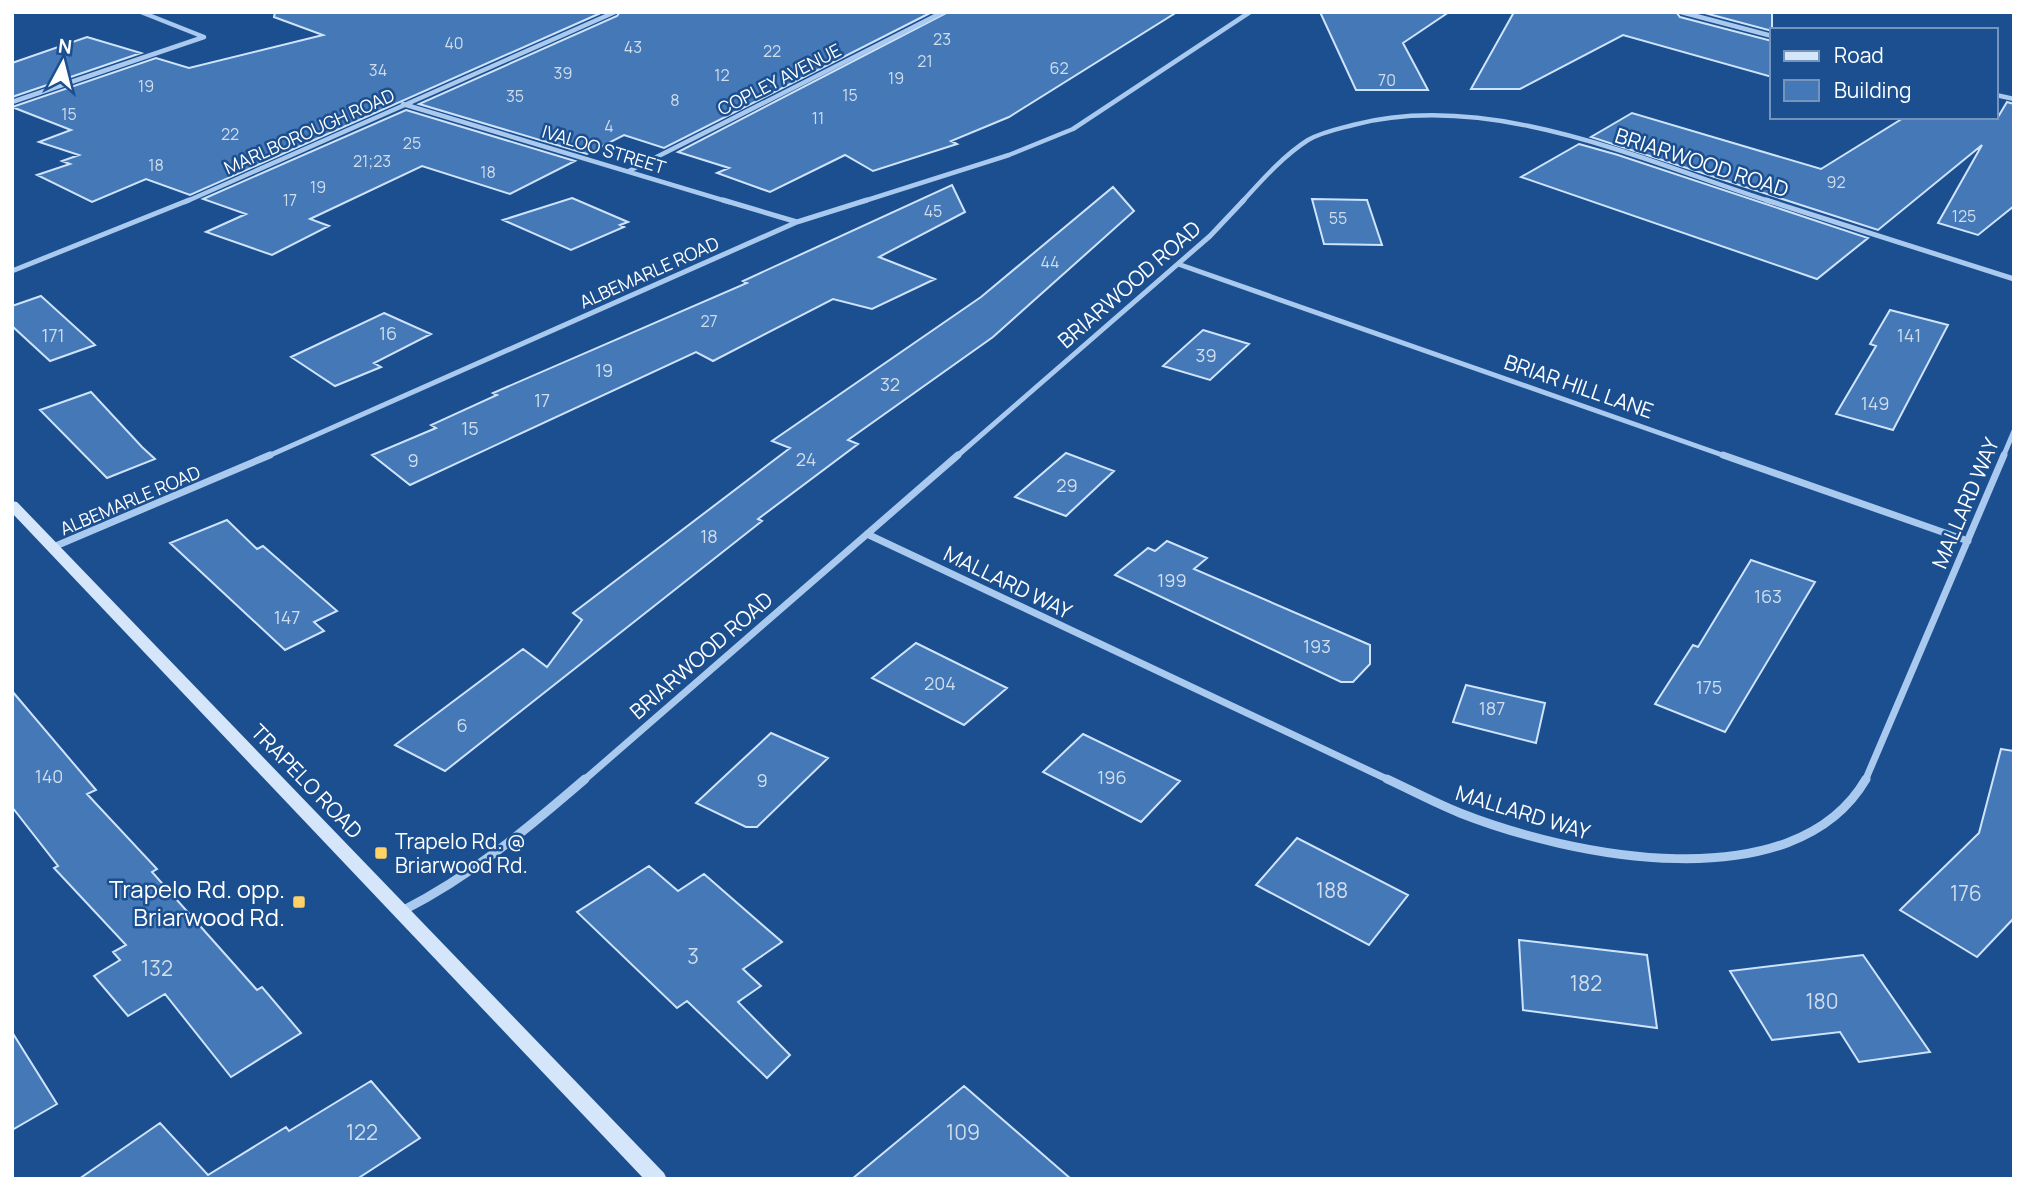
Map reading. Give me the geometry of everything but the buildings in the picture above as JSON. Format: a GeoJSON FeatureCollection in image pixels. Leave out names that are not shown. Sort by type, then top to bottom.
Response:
{"type":"FeatureCollection","features":[{"type":"Feature","properties":{"kind":"main road","name":"TRAPELO ROAD"},"geometry":{"type":"LineString","coordinates":[[12,505],[657,1179]]}},
{"type":"Feature","properties":{"kind":"street"},"geometry":{"type":"LineString","coordinates":[[12,103],[204,37],[141,12]]}},
{"type":"Feature","properties":{"kind":"street"},"geometry":{"type":"LineString","coordinates":[[602,12],[612,14]]}},
{"type":"Feature","properties":{"kind":"street","name":"COPLEY AVENUE"},"geometry":{"type":"LineString","coordinates":[[628,172],[943,12]]}},
{"type":"Feature","properties":{"kind":"street","name":"ALBEMARLE ROAD"},"geometry":{"type":"LineString","coordinates":[[51,548],[148,509],[797,222],[1009,155],[1073,129],[1250,12]]}},
{"type":"Feature","properties":{"kind":"street"},"geometry":{"type":"LineString","coordinates":[[1681,12],[1770,35]]}},
{"type":"Feature","properties":{"kind":"street","name":"MARLBOROUGH ROAD"},"geometry":{"type":"LineString","coordinates":[[12,271],[88,244],[612,14]]}},
{"type":"Feature","properties":{"kind":"street","name":"IVALOO STREET"},"geometry":{"type":"LineString","coordinates":[[402,104],[797,222]]}},
{"type":"Feature","properties":{"kind":"street","name":"BRIARWOOD ROAD"},"geometry":{"type":"LineString","coordinates":[[401,912],[445,889],[515,840],[1178,264],[1304,143],[1342,127],[1388,118],[1419,116],[1483,120],[1544,131],[2014,279]]}},
{"type":"Feature","properties":{"kind":"street","name":"BRIAR HILL LANE"},"geometry":{"type":"LineString","coordinates":[[1178,264],[1968,541]]}},
{"type":"Feature","properties":{"kind":"street","name":"MALLARD WAY"},"geometry":{"type":"LineString","coordinates":[[867,534],[1353,766],[1460,813],[1530,836],[1598,852],[1667,858],[1740,856],[1794,841],[1845,810],[1873,767],[2014,431]]}},
{"type":"Feature","properties":{"kind":"place","name":"Trapelo Rd. @ Briarwood Rd."},"geometry":{"type":"Point","coordinates":[381,853]}},
{"type":"Feature","properties":{"kind":"place","name":"Trapelo Rd. opp. Briarwood Rd."},"geometry":{"type":"Point","coordinates":[299,902]}}]}
